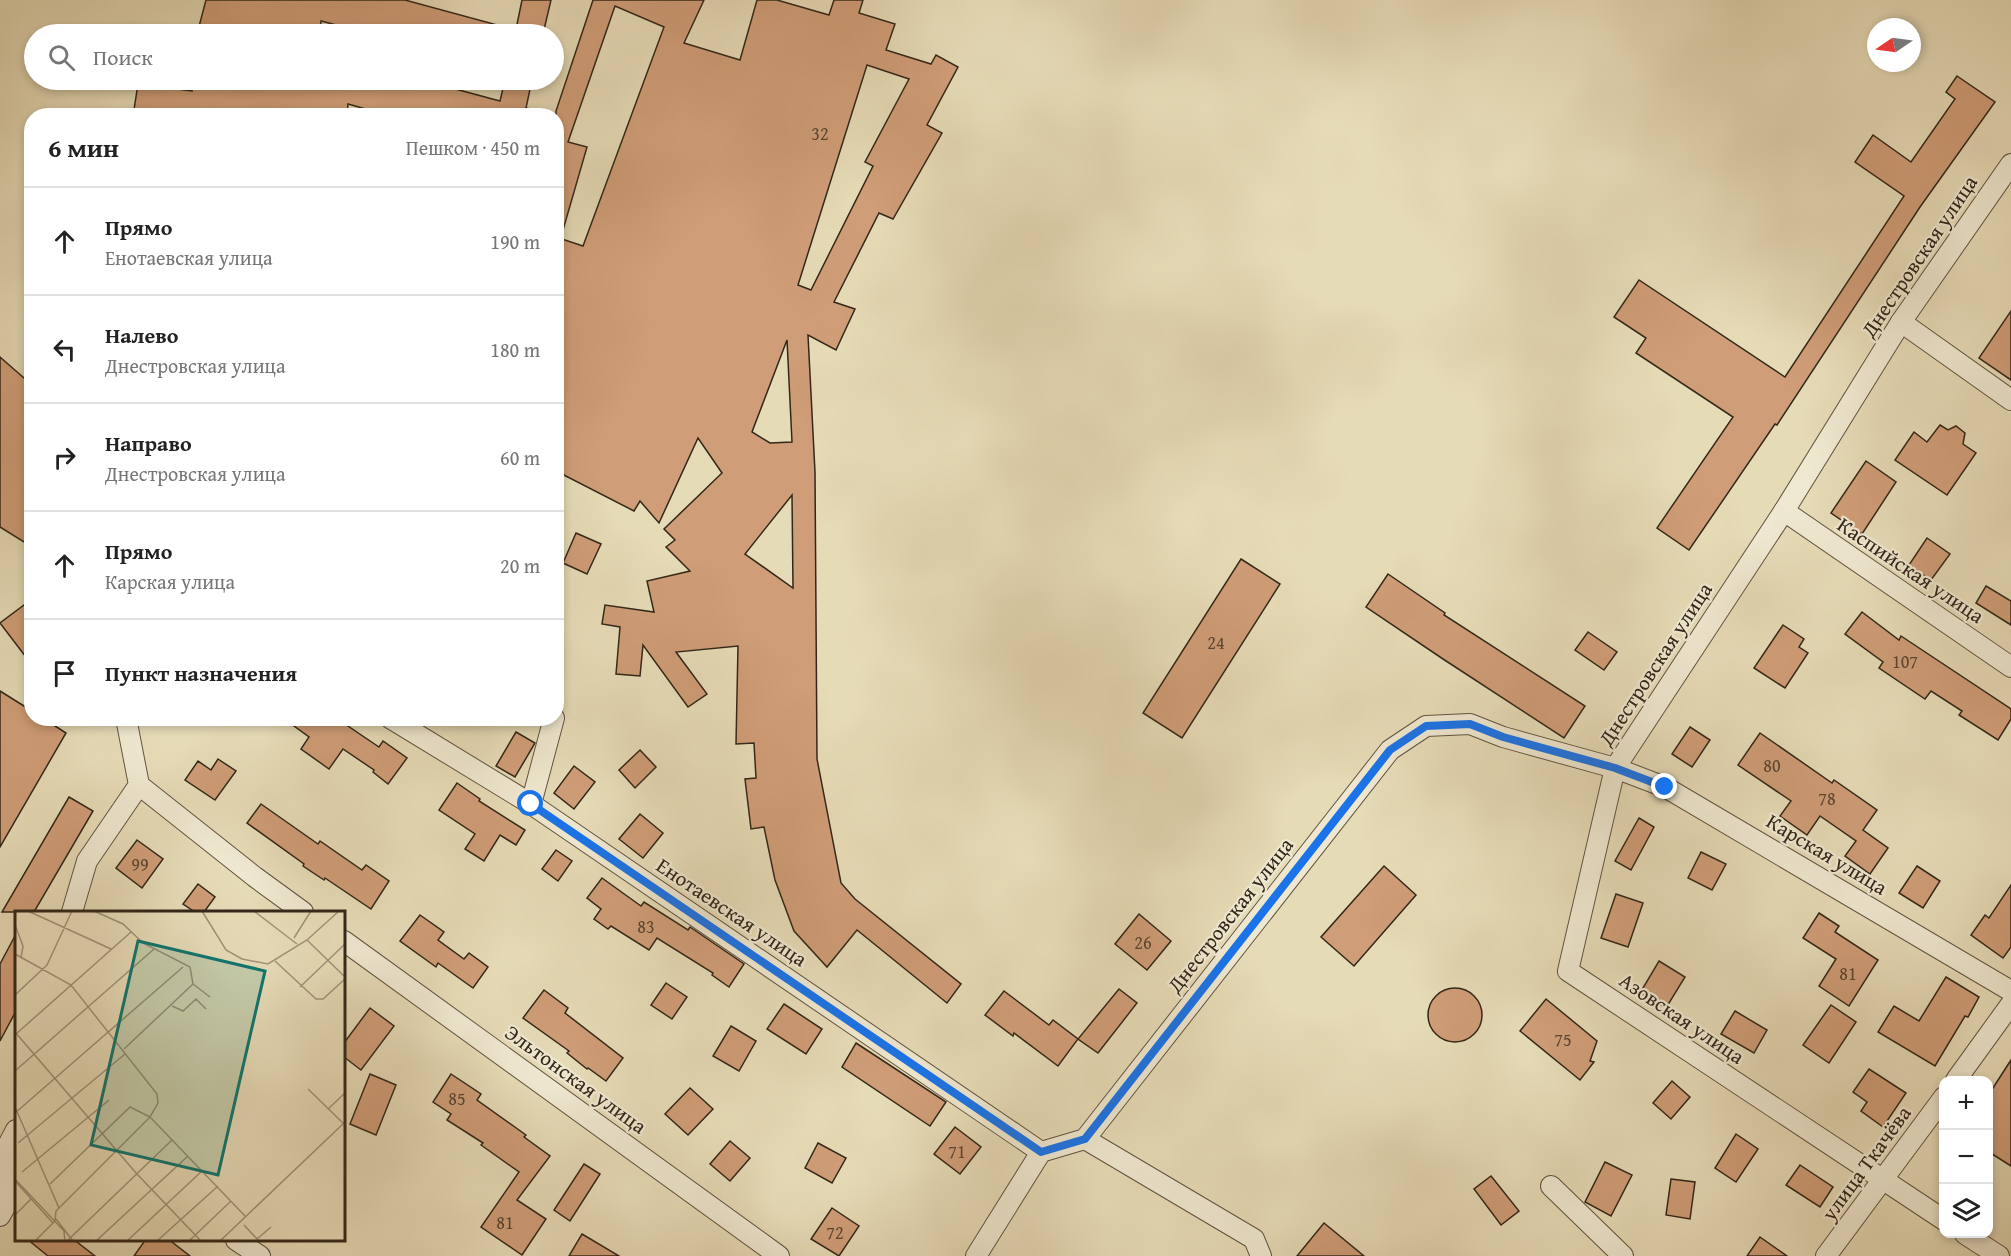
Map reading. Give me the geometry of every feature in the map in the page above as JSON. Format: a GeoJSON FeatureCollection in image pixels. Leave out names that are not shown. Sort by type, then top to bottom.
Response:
{"type":"FeatureCollection","features":[{"type":"Feature","properties":{"kind":"street","name":"Днестровская улица"},"geometry":{"type":"LineString","coordinates":[[1085,1139],[1390,750],[1426,726],[1470,724],[1503,737],[1615,768],[1784,512],[1901,322],[2011,164]]}},
{"type":"Feature","properties":{"kind":"street"},"geometry":{"type":"LineString","coordinates":[[1901,322],[2011,400]]}},
{"type":"Feature","properties":{"kind":"street","name":"Каспийская улица"},"geometry":{"type":"LineString","coordinates":[[1784,512],[2011,668]]}},
{"type":"Feature","properties":{"kind":"street"},"geometry":{"type":"LineString","coordinates":[[128,726],[139,785],[302,911]]}},
{"type":"Feature","properties":{"kind":"street","name":"Енотаевская улица"},"geometry":{"type":"LineString","coordinates":[[403,726],[531,804],[1041,1152]]}},
{"type":"Feature","properties":{"kind":"street"},"geometry":{"type":"LineString","coordinates":[[531,804],[552,726]]}},
{"type":"Feature","properties":{"kind":"street","name":"Карская улица"},"geometry":{"type":"LineString","coordinates":[[1615,768],[1665,787],[2011,991]]}},
{"type":"Feature","properties":{"kind":"street","name":"Азовская улица"},"geometry":{"type":"LineString","coordinates":[[1615,768],[1568,971],[1939,1217]]}},
{"type":"Feature","properties":{"kind":"street"},"geometry":{"type":"LineString","coordinates":[[72,911],[87,861],[139,785]]}},
{"type":"Feature","properties":{"kind":"street","name":"Эльтонская улица"},"geometry":{"type":"LineString","coordinates":[[345,943],[779,1256]]}},
{"type":"Feature","properties":{"kind":"street"},"geometry":{"type":"LineString","coordinates":[[1959,1076],[2011,1004]]}},
{"type":"Feature","properties":{"kind":"street","name":"улица Ткачёва"},"geometry":{"type":"LineString","coordinates":[[1826,1256],[1939,1104]]}},
{"type":"Feature","properties":{"kind":"street"},"geometry":{"type":"LineString","coordinates":[[0,1216],[5,1207],[7,1147],[15,1132]]}},
{"type":"Feature","properties":{"kind":"street"},"geometry":{"type":"LineString","coordinates":[[976,1256],[1041,1152],[1085,1139],[1254,1239],[1261,1256]]}},
{"type":"Feature","properties":{"kind":"street"},"geometry":{"type":"LineString","coordinates":[[1551,1186],[1623,1256]]}},
{"type":"Feature","properties":{"kind":"street"},"geometry":{"type":"LineString","coordinates":[[1972,1238],[1999,1256]]}},
{"type":"Feature","properties":{"kind":"street"},"geometry":{"type":"LineString","coordinates":[[239,1241],[260,1256]]}},
{"type":"Feature","properties":{"kind":"building"},"geometry":{"type":"Polygon","coordinates":[[[206,0],[405,0],[494,24],[332,24],[321,21],[321,24],[200,24],[206,0]]]}},
{"type":"Feature","properties":{"kind":"building"},"geometry":{"type":"Polygon","coordinates":[[[522,0],[551,0],[545,24],[517,24],[522,0]]]}},
{"type":"Feature","properties":{"kind":"building"},"geometry":{"type":"Polygon","coordinates":[[[593,0],[704,0],[684,43],[740,60],[757,0],[777,0],[829,15],[834,0],[863,0],[859,13],[895,24],[886,50],[931,64],[936,55],[958,67],[927,125],[942,133],[893,219],[879,213],[834,302],[855,309],[836,350],[808,335],[815,472],[817,759],[841,883],[855,899],[961,984],[947,1003],[857,930],[827,967],[794,931],[775,880],[764,827],[751,829],[745,779],[756,778],[754,743],[736,744],[738,646],[676,652],[707,694],[688,707],[643,645],[640,676],[616,674],[620,627],[602,624],[605,605],[654,612],[647,581],[690,571],[666,547],[675,540],[664,529],[722,473],[698,438],[659,523],[640,501],[634,511],[564,475],[564,240],[583,246],[664,27],[615,6],[568,142],[587,147],[564,227],[564,108],[557,108],[593,0]],[[867,65],[798,285],[811,290],[873,166],[865,162],[909,79],[867,65]],[[787,340],[752,432],[770,443],[792,442],[787,340]],[[792,495],[745,554],[793,588],[792,495]]]}},
{"type":"Feature","properties":{"kind":"building"},"geometry":{"type":"Polygon","coordinates":[[[1957,76],[1995,102],[1920,207],[1777,425],[1775,424],[1689,550],[1657,528],[1733,417],[1636,353],[1646,338],[1614,317],[1639,280],[1785,377],[1904,196],[1855,162],[1873,135],[1911,162],[1955,99],[1946,92],[1957,76]]]}},
{"type":"Feature","properties":{"kind":"building"},"geometry":{"type":"Polygon","coordinates":[[[137,90],[459,90],[500,101],[503,90],[530,90],[526,108],[362,108],[348,104],[348,108],[134,108],[137,90]]]}},
{"type":"Feature","properties":{"kind":"building"},"geometry":{"type":"Polygon","coordinates":[[[2011,311],[2011,380],[1979,358],[2011,311]]]}},
{"type":"Feature","properties":{"kind":"building"},"geometry":{"type":"Polygon","coordinates":[[[0,357],[24,378],[24,542],[0,527],[0,357]]]}},
{"type":"Feature","properties":{"kind":"building"},"geometry":{"type":"Polygon","coordinates":[[[1940,425],[1948,430],[1956,426],[1965,433],[1963,444],[1976,453],[1947,495],[1895,460],[1914,432],[1927,442],[1940,425]]]}},
{"type":"Feature","properties":{"kind":"building"},"geometry":{"type":"Polygon","coordinates":[[[1866,461],[1896,482],[1862,534],[1831,513],[1866,461]]]}},
{"type":"Feature","properties":{"kind":"building"},"geometry":{"type":"Polygon","coordinates":[[[576,533],[601,544],[587,574],[564,563],[576,533]]]}},
{"type":"Feature","properties":{"kind":"building"},"geometry":{"type":"Polygon","coordinates":[[[1927,538],[1950,554],[1931,580],[1909,565],[1927,538]]]}},
{"type":"Feature","properties":{"kind":"building"},"geometry":{"type":"Polygon","coordinates":[[[1241,559],[1280,584],[1182,738],[1143,713],[1241,559]]]}},
{"type":"Feature","properties":{"kind":"building"},"geometry":{"type":"Polygon","coordinates":[[[1388,574],[1445,613],[1444,615],[1585,706],[1564,738],[1366,607],[1388,574]]]}},
{"type":"Feature","properties":{"kind":"building"},"geometry":{"type":"Polygon","coordinates":[[[1986,586],[2011,601],[2011,625],[1976,603],[1986,586]]]}},
{"type":"Feature","properties":{"kind":"building"},"geometry":{"type":"Polygon","coordinates":[[[24,605],[24,654],[0,623],[24,605]]]}},
{"type":"Feature","properties":{"kind":"building"},"geometry":{"type":"Polygon","coordinates":[[[1862,612],[1899,640],[1901,636],[2011,709],[2011,719],[1998,740],[1959,715],[1962,711],[1931,691],[1925,699],[1879,668],[1883,662],[1845,634],[1862,612]]]}},
{"type":"Feature","properties":{"kind":"building"},"geometry":{"type":"Polygon","coordinates":[[[1783,625],[1804,639],[1799,647],[1808,653],[1785,688],[1754,668],[1783,625]]]}},
{"type":"Feature","properties":{"kind":"building"},"geometry":{"type":"Polygon","coordinates":[[[1588,632],[1617,652],[1604,670],[1575,650],[1588,632]]]}},
{"type":"Feature","properties":{"kind":"building"},"geometry":{"type":"Polygon","coordinates":[[[0,691],[24,706],[24,726],[55,726],[66,733],[0,847],[0,691]]]}},
{"type":"Feature","properties":{"kind":"building"},"geometry":{"type":"Polygon","coordinates":[[[294,726],[348,726],[379,747],[383,741],[407,758],[388,784],[373,772],[374,770],[343,749],[329,769],[301,749],[309,737],[294,726]]]}},
{"type":"Feature","properties":{"kind":"building"},"geometry":{"type":"Polygon","coordinates":[[[1690,727],[1710,740],[1692,767],[1672,754],[1690,727]]]}},
{"type":"Feature","properties":{"kind":"building"},"geometry":{"type":"Polygon","coordinates":[[[516,732],[535,743],[515,777],[496,766],[516,732]]]}},
{"type":"Feature","properties":{"kind":"building"},"geometry":{"type":"Polygon","coordinates":[[[1760,733],[1832,783],[1834,780],[1877,810],[1863,830],[1888,848],[1870,874],[1845,856],[1856,841],[1820,816],[1807,835],[1780,816],[1791,801],[1738,765],[1760,733]]]}},
{"type":"Feature","properties":{"kind":"building"},"geometry":{"type":"Polygon","coordinates":[[[640,750],[656,767],[635,788],[619,770],[640,750]]]}},
{"type":"Feature","properties":{"kind":"building"},"geometry":{"type":"Polygon","coordinates":[[[218,759],[236,771],[215,800],[185,780],[198,761],[211,770],[218,759]]]}},
{"type":"Feature","properties":{"kind":"building"},"geometry":{"type":"Polygon","coordinates":[[[574,766],[595,782],[574,809],[554,793],[574,766]]]}},
{"type":"Feature","properties":{"kind":"building"},"geometry":{"type":"Polygon","coordinates":[[[457,783],[480,799],[479,801],[525,830],[516,845],[500,835],[484,861],[465,849],[475,834],[439,810],[457,783]]]}},
{"type":"Feature","properties":{"kind":"building"},"geometry":{"type":"Polygon","coordinates":[[[69,797],[93,811],[35,911],[2,912],[69,797]]]}},
{"type":"Feature","properties":{"kind":"building"},"geometry":{"type":"Polygon","coordinates":[[[261,804],[318,844],[320,841],[362,870],[366,865],[389,881],[371,909],[303,866],[304,864],[247,823],[261,804]]]}},
{"type":"Feature","properties":{"kind":"building"},"geometry":{"type":"Polygon","coordinates":[[[640,814],[663,833],[643,858],[619,839],[640,814]]]}},
{"type":"Feature","properties":{"kind":"building"},"geometry":{"type":"Polygon","coordinates":[[[1639,818],[1654,827],[1631,870],[1615,861],[1639,818]]]}},
{"type":"Feature","properties":{"kind":"building"},"geometry":{"type":"Polygon","coordinates":[[[137,840],[163,859],[142,888],[116,868],[137,840]]]}},
{"type":"Feature","properties":{"kind":"building"},"geometry":{"type":"Polygon","coordinates":[[[556,850],[572,861],[558,881],[542,869],[556,850]]]}},
{"type":"Feature","properties":{"kind":"building"},"geometry":{"type":"Polygon","coordinates":[[[1701,852],[1726,864],[1712,890],[1688,878],[1701,852]]]}},
{"type":"Feature","properties":{"kind":"building"},"geometry":{"type":"Polygon","coordinates":[[[1384,866],[1416,895],[1354,966],[1321,937],[1384,866]]]}},
{"type":"Feature","properties":{"kind":"building"},"geometry":{"type":"Polygon","coordinates":[[[1917,866],[1940,881],[1923,908],[1899,893],[1917,866]]]}},
{"type":"Feature","properties":{"kind":"building"},"geometry":{"type":"Polygon","coordinates":[[[602,878],[641,906],[644,902],[688,930],[690,927],[744,964],[729,987],[712,975],[713,973],[657,938],[649,950],[611,926],[608,929],[594,919],[601,909],[587,898],[602,878]]]}},
{"type":"Feature","properties":{"kind":"building"},"geometry":{"type":"Polygon","coordinates":[[[198,884],[215,897],[205,911],[194,911],[183,904],[198,884]]]}},
{"type":"Feature","properties":{"kind":"building"},"geometry":{"type":"Polygon","coordinates":[[[2011,885],[2011,947],[2003,958],[1971,935],[1985,915],[1989,918],[2011,885]]]}},
{"type":"Feature","properties":{"kind":"building"},"geometry":{"type":"Polygon","coordinates":[[[1616,894],[1643,903],[1628,947],[1601,938],[1616,894]]]}},
{"type":"Feature","properties":{"kind":"building"},"geometry":{"type":"Polygon","coordinates":[[[1819,913],[1839,926],[1835,932],[1878,960],[1849,1006],[1819,986],[1836,959],[1803,938],[1819,913]]]}},
{"type":"Feature","properties":{"kind":"building"},"geometry":{"type":"Polygon","coordinates":[[[1139,914],[1171,941],[1147,970],[1115,944],[1139,914]]]}},
{"type":"Feature","properties":{"kind":"building"},"geometry":{"type":"Polygon","coordinates":[[[420,915],[444,932],[438,940],[464,959],[469,953],[488,967],[473,988],[438,963],[436,967],[400,941],[420,915]]]}},
{"type":"Feature","properties":{"kind":"building"},"geometry":{"type":"Polygon","coordinates":[[[15,936],[15,1013],[0,1041],[0,964],[15,936]]]}},
{"type":"Feature","properties":{"kind":"building"},"geometry":{"type":"Polygon","coordinates":[[[1659,961],[1685,977],[1666,1008],[1640,993],[1659,961]]]}},
{"type":"Feature","properties":{"kind":"building"},"geometry":{"type":"Polygon","coordinates":[[[1946,977],[1979,997],[1935,1066],[1878,1032],[1894,1006],[1919,1021],[1946,977]]]}},
{"type":"Feature","properties":{"kind":"building"},"geometry":{"type":"Polygon","coordinates":[[[666,983],[687,997],[672,1019],[651,1005],[666,983]]]}},
{"type":"Feature","properties":{"kind":"building"},"geometry":{"type":"Polygon","coordinates":[[[1450,988],[1460,988],[1470,992],[1478,1000],[1482,1015],[1478,1030],[1470,1038],[1460,1042],[1450,1042],[1440,1038],[1432,1030],[1428,1020],[1428,1010],[1432,1000],[1440,992],[1450,988]]]}},
{"type":"Feature","properties":{"kind":"building"},"geometry":{"type":"Polygon","coordinates":[[[1119,989],[1137,1003],[1098,1053],[1078,1039],[1119,989]]]}},
{"type":"Feature","properties":{"kind":"building"},"geometry":{"type":"Polygon","coordinates":[[[544,990],[568,1008],[565,1013],[623,1058],[606,1081],[587,1069],[567,1053],[569,1051],[523,1018],[544,990]]]}},
{"type":"Feature","properties":{"kind":"building"},"geometry":{"type":"Polygon","coordinates":[[[1004,991],[1049,1025],[1053,1020],[1078,1039],[1058,1066],[1014,1033],[1013,1036],[985,1015],[1004,991]]]}},
{"type":"Feature","properties":{"kind":"building"},"geometry":{"type":"Polygon","coordinates":[[[1546,999],[1597,1041],[1590,1061],[1594,1062],[1580,1080],[1520,1031],[1546,999]]]}},
{"type":"Feature","properties":{"kind":"building"},"geometry":{"type":"Polygon","coordinates":[[[784,1004],[822,1029],[806,1054],[767,1029],[784,1004]]]}},
{"type":"Feature","properties":{"kind":"building"},"geometry":{"type":"Polygon","coordinates":[[[1831,1005],[1856,1022],[1829,1063],[1803,1045],[1831,1005]]]}},
{"type":"Feature","properties":{"kind":"building"},"geometry":{"type":"Polygon","coordinates":[[[370,1008],[394,1026],[361,1070],[345,1058],[345,1042],[370,1008]]]}},
{"type":"Feature","properties":{"kind":"building"},"geometry":{"type":"Polygon","coordinates":[[[1735,1011],[1767,1030],[1754,1053],[1721,1034],[1735,1011]]]}},
{"type":"Feature","properties":{"kind":"building"},"geometry":{"type":"Polygon","coordinates":[[[731,1026],[756,1041],[739,1071],[713,1056],[731,1026]]]}},
{"type":"Feature","properties":{"kind":"building"},"geometry":{"type":"Polygon","coordinates":[[[856,1043],[946,1102],[930,1126],[842,1067],[856,1043]]]}},
{"type":"Feature","properties":{"kind":"building"},"geometry":{"type":"Polygon","coordinates":[[[2011,1060],[2011,1166],[1993,1155],[1993,1088],[2011,1060]]]}},
{"type":"Feature","properties":{"kind":"building"},"geometry":{"type":"Polygon","coordinates":[[[1869,1069],[1906,1093],[1883,1127],[1861,1111],[1867,1102],[1853,1092],[1869,1069]]]}},
{"type":"Feature","properties":{"kind":"building"},"geometry":{"type":"Polygon","coordinates":[[[370,1074],[396,1085],[376,1135],[350,1124],[370,1074]]]}},
{"type":"Feature","properties":{"kind":"building"},"geometry":{"type":"Polygon","coordinates":[[[451,1074],[481,1094],[477,1100],[526,1135],[524,1137],[550,1156],[517,1200],[546,1219],[522,1255],[481,1227],[519,1172],[481,1145],[483,1143],[447,1120],[451,1114],[433,1102],[451,1074]]]}},
{"type":"Feature","properties":{"kind":"building"},"geometry":{"type":"Polygon","coordinates":[[[1672,1081],[1690,1097],[1671,1119],[1653,1103],[1672,1081]]]}},
{"type":"Feature","properties":{"kind":"building"},"geometry":{"type":"Polygon","coordinates":[[[690,1088],[713,1109],[688,1135],[665,1114],[690,1088]]]}},
{"type":"Feature","properties":{"kind":"building"},"geometry":{"type":"Polygon","coordinates":[[[955,1127],[981,1147],[960,1174],[934,1154],[955,1127]]]}},
{"type":"Feature","properties":{"kind":"building"},"geometry":{"type":"Polygon","coordinates":[[[1736,1134],[1758,1149],[1736,1182],[1715,1168],[1736,1134]]]}},
{"type":"Feature","properties":{"kind":"building"},"geometry":{"type":"Polygon","coordinates":[[[730,1141],[750,1158],[730,1181],[710,1164],[730,1141]]]}},
{"type":"Feature","properties":{"kind":"building"},"geometry":{"type":"Polygon","coordinates":[[[818,1143],[846,1158],[832,1183],[805,1168],[818,1143]]]}},
{"type":"Feature","properties":{"kind":"building"},"geometry":{"type":"Polygon","coordinates":[[[1605,1162],[1632,1175],[1611,1216],[1585,1202],[1605,1162]]]}},
{"type":"Feature","properties":{"kind":"building"},"geometry":{"type":"Polygon","coordinates":[[[584,1164],[600,1174],[570,1221],[554,1210],[584,1164]]]}},
{"type":"Feature","properties":{"kind":"building"},"geometry":{"type":"Polygon","coordinates":[[[1800,1165],[1833,1187],[1820,1207],[1786,1185],[1800,1165]]]}},
{"type":"Feature","properties":{"kind":"building"},"geometry":{"type":"Polygon","coordinates":[[[1491,1176],[1519,1211],[1501,1225],[1474,1189],[1491,1176]]]}},
{"type":"Feature","properties":{"kind":"building"},"geometry":{"type":"Polygon","coordinates":[[[1671,1179],[1695,1182],[1690,1219],[1666,1215],[1671,1179]]]}},
{"type":"Feature","properties":{"kind":"building"},"geometry":{"type":"Polygon","coordinates":[[[832,1208],[859,1226],[839,1256],[811,1239],[832,1208]]]}},
{"type":"Feature","properties":{"kind":"building"},"geometry":{"type":"Polygon","coordinates":[[[1324,1223],[1364,1256],[1297,1256],[1324,1223]]]}},
{"type":"Feature","properties":{"kind":"building"},"geometry":{"type":"Polygon","coordinates":[[[582,1234],[619,1256],[569,1256],[582,1234]]]}},
{"type":"Feature","properties":{"kind":"building"},"geometry":{"type":"Polygon","coordinates":[[[1760,1237],[1787,1256],[1747,1256],[1760,1237]]]}},
{"type":"Feature","properties":{"kind":"building"},"geometry":{"type":"Polygon","coordinates":[[[29,1241],[76,1241],[95,1256],[48,1256],[29,1241]]]}},
{"type":"Feature","properties":{"kind":"building"},"geometry":{"type":"Polygon","coordinates":[[[145,1241],[171,1241],[190,1256],[134,1256],[145,1241]]]}},
{"type":"Feature","properties":{"kind":"route"},"geometry":{"type":"LineString","coordinates":[[531,804],[1041,1152],[1085,1139],[1390,750],[1426,726],[1470,724],[1503,737],[1615,768],[1665,787]]}}]}
